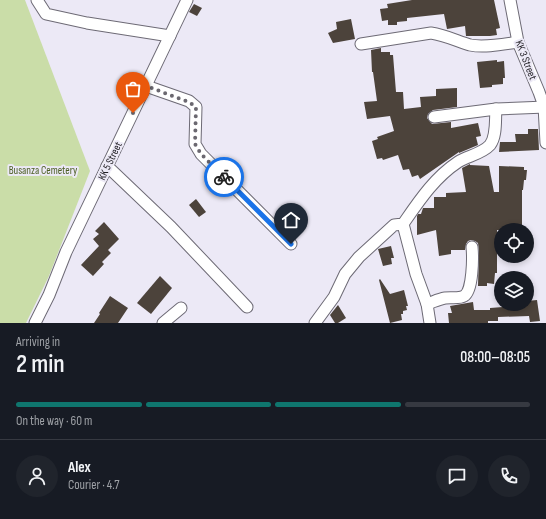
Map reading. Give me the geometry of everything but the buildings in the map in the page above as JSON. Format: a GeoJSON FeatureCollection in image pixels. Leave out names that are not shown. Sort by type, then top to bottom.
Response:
{"type":"FeatureCollection","features":[{"type":"Feature","properties":{"kind":"street"},"geometry":{"type":"LineString","coordinates":[[37,0],[46,14],[87,23],[170,36]]}},
{"type":"Feature","properties":{"kind":"street","name":"KK 5 Street"},"geometry":{"type":"LineString","coordinates":[[35,323],[49,295],[66,252],[187,0]]}},
{"type":"Feature","properties":{"kind":"street","name":"KK 3 Street"},"geometry":{"type":"LineString","coordinates":[[510,0],[518,42],[545,107],[546,143]]}},
{"type":"Feature","properties":{"kind":"street"},"geometry":{"type":"LineString","coordinates":[[361,44],[431,33],[442,34],[470,45],[479,46],[518,42]]}},
{"type":"Feature","properties":{"kind":"street"},"geometry":{"type":"LineString","coordinates":[[146,86],[189,102],[196,107],[195,144],[201,154],[291,244]]}},
{"type":"Feature","properties":{"kind":"street"},"geometry":{"type":"LineString","coordinates":[[434,117],[496,109],[545,107]]}},
{"type":"Feature","properties":{"kind":"street"},"geometry":{"type":"LineString","coordinates":[[430,323],[427,304],[416,274],[403,224],[422,196],[439,177],[459,161],[490,144],[494,134],[496,109]]}},
{"type":"Feature","properties":{"kind":"street"},"geometry":{"type":"LineString","coordinates":[[107,166],[171,227],[247,307]]}},
{"type":"Feature","properties":{"kind":"street"},"geometry":{"type":"LineString","coordinates":[[315,323],[334,297],[345,274],[359,257],[394,225],[403,224]]}},
{"type":"Feature","properties":{"kind":"street"},"geometry":{"type":"LineString","coordinates":[[427,304],[444,298],[462,297],[466,294],[469,287],[473,263],[472,247]]}},
{"type":"Feature","properties":{"kind":"street"},"geometry":{"type":"LineString","coordinates":[[163,323],[181,308]]}},
{"type":"Feature","properties":{"kind":"green space","name":"Busanza Cemetery"},"geometry":{"type":"Polygon","coordinates":[[[0,0],[25,0],[90,171],[49,276],[26,323],[0,323],[0,0]]]}},
{"type":"Feature","properties":{"kind":"way so far"},"geometry":{"type":"LineString","coordinates":[[133,113],[146,86],[189,102],[196,107],[195,144],[201,154],[224,177]]}},
{"type":"Feature","properties":{"kind":"route"},"geometry":{"type":"LineString","coordinates":[[224,177],[291,244]]}}]}
